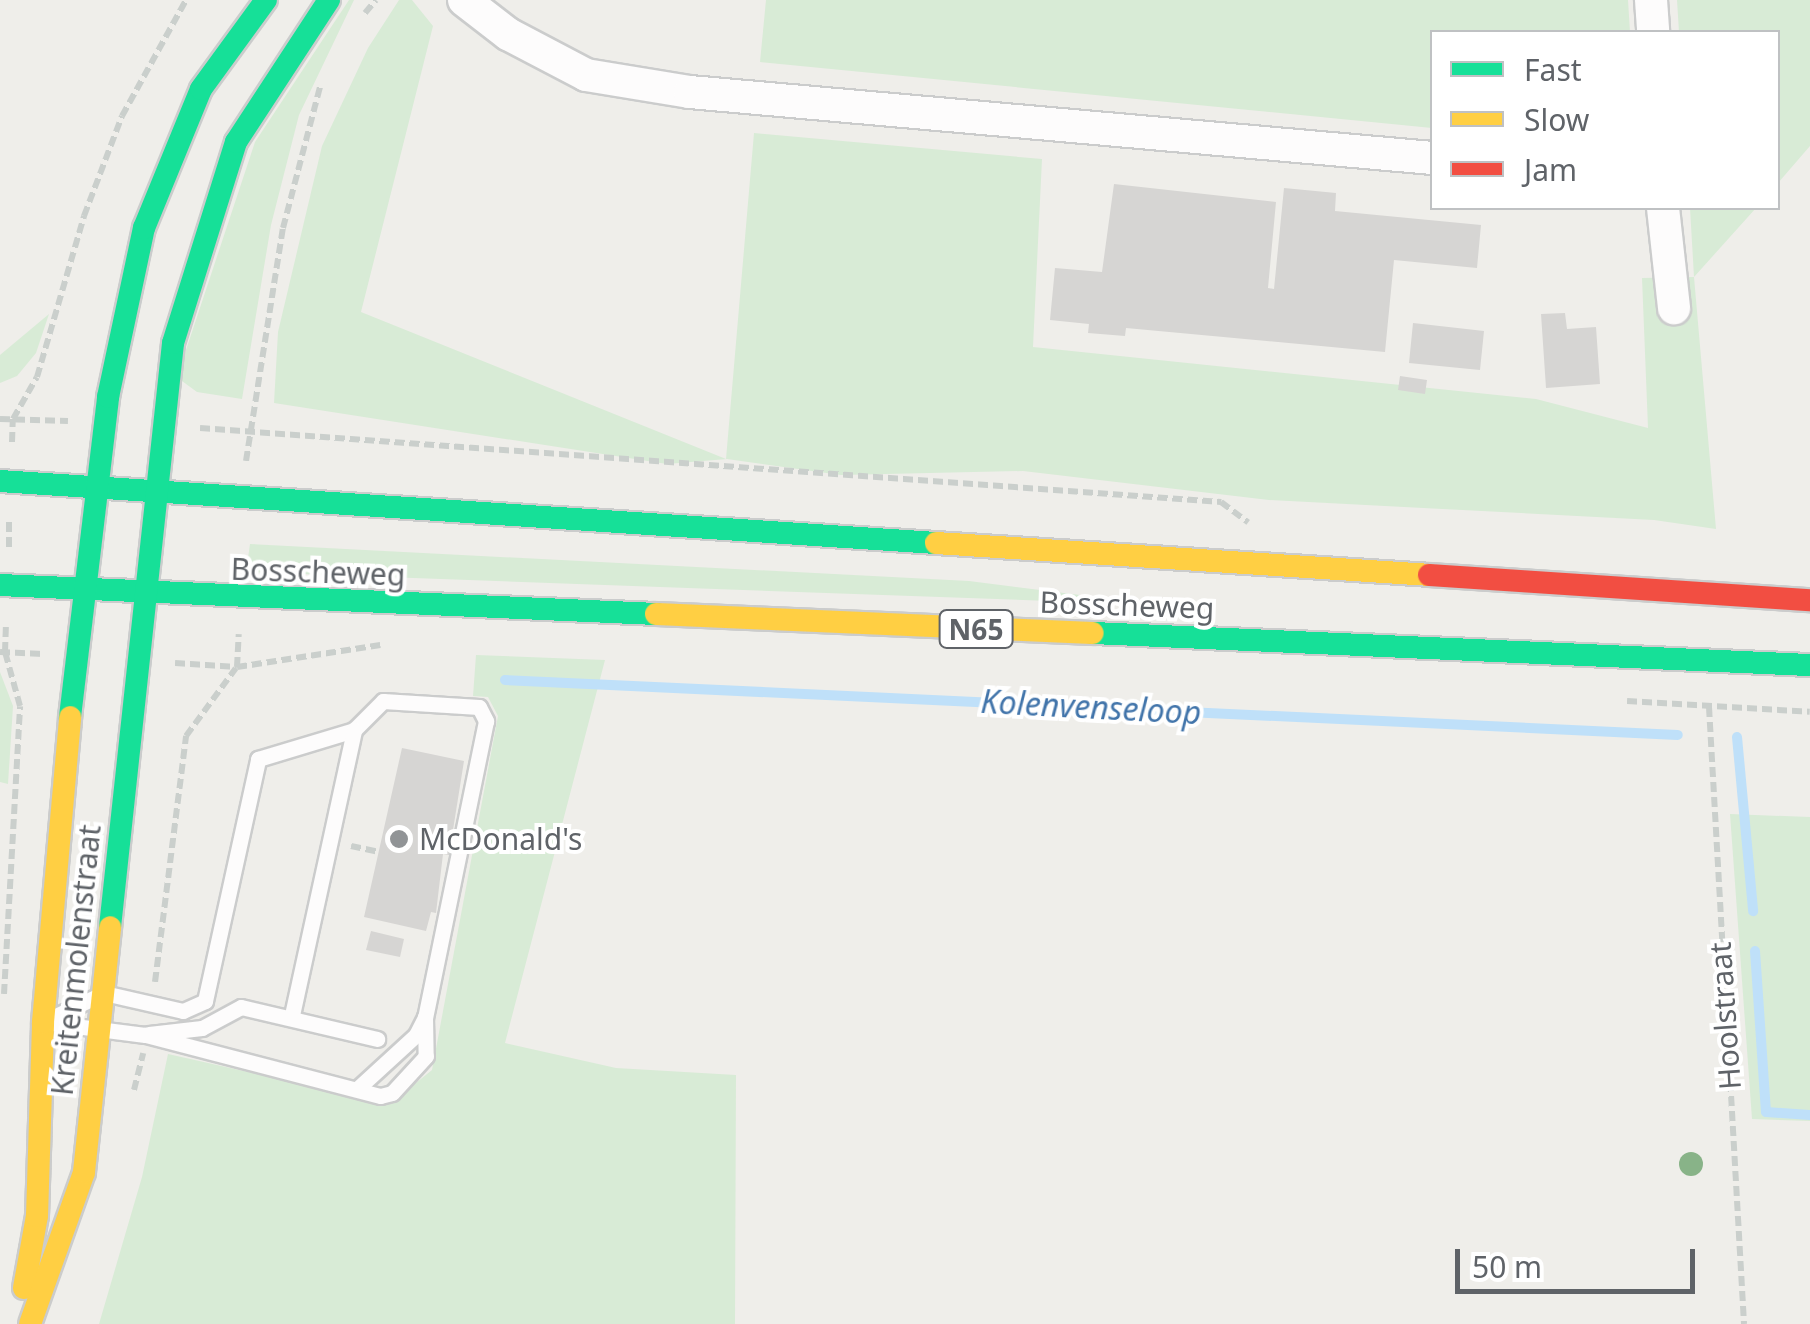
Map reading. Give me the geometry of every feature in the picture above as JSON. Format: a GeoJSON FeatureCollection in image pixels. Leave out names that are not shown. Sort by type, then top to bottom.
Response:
{"type":"FeatureCollection","features":[{"type":"Feature","properties":{"kind":"main road","name":"Kreitenmolenstraat"},"geometry":{"type":"LineString","coordinates":[[18,1324],[37,1216],[43,1022],[84,590],[96,484],[132,277],[168,158],[200,89],[266,0]]}},
{"type":"Feature","properties":{"kind":"main road","name":"Kreitenmolenstraat"},"geometry":{"type":"LineString","coordinates":[[30,1324],[84,1172],[142,593],[173,343],[213,202],[236,142],[330,0]]}},
{"type":"Feature","properties":{"kind":"main road","name":"Bosscheweg"},"geometry":{"type":"LineString","coordinates":[[5,481],[157,487],[1810,600]]}},
{"type":"Feature","properties":{"kind":"main road","name":"N65"},"geometry":{"type":"LineString","coordinates":[[4,585],[142,593]]}},
{"type":"Feature","properties":{"kind":"main road","name":"Bosscheweg"},"geometry":{"type":"LineString","coordinates":[[142,593],[1810,666]]}},
{"type":"Feature","properties":{"kind":"street"},"geometry":{"type":"LineString","coordinates":[[464,0],[508,34],[586,74],[672,89],[1430,158]]}},
{"type":"Feature","properties":{"kind":"street"},"geometry":{"type":"LineString","coordinates":[[1651,0],[1653,30]]}},
{"type":"Feature","properties":{"kind":"street"},"geometry":{"type":"LineString","coordinates":[[1664,210],[1674,308]]}},
{"type":"Feature","properties":{"kind":"lane"},"geometry":{"type":"LineString","coordinates":[[383,701],[479,707],[486,720],[426,1017],[422,1065],[389,1095],[145,1034],[43,1022],[104,994],[182,1011],[205,1001],[258,759],[354,730],[383,701]]}},
{"type":"Feature","properties":{"kind":"lane"},"geometry":{"type":"LineString","coordinates":[[292,1015],[354,730]]}},
{"type":"Feature","properties":{"kind":"lane"},"geometry":{"type":"LineString","coordinates":[[145,1034],[202,1028],[241,1008],[292,1015],[377,1039]]}},
{"type":"Feature","properties":{"kind":"lane"},"geometry":{"type":"LineString","coordinates":[[358,1089],[426,1017]]}},
{"type":"Feature","properties":{"kind":"path"},"geometry":{"type":"LineString","coordinates":[[4,1002],[20,706],[2,652],[5,481],[13,419],[37,376],[84,216],[122,116],[186,0]]}},
{"type":"Feature","properties":{"kind":"path"},"geometry":{"type":"LineString","coordinates":[[354,26],[376,0]]}},
{"type":"Feature","properties":{"kind":"path"},"geometry":{"type":"LineString","coordinates":[[244,495],[247,430],[283,228],[328,68]]}},
{"type":"Feature","properties":{"kind":"path"},"geometry":{"type":"LineString","coordinates":[[0,419],[13,419]]}},
{"type":"Feature","properties":{"kind":"path"},"geometry":{"type":"LineString","coordinates":[[247,430],[1221,502],[1260,531]]}},
{"type":"Feature","properties":{"kind":"path"},"geometry":{"type":"LineString","coordinates":[[237,667],[240,598]]}},
{"type":"Feature","properties":{"kind":"path","name":"Hoolstraat"},"geometry":{"type":"LineString","coordinates":[[1744,1324],[1709,707],[1810,712]]}},
{"type":"Feature","properties":{"kind":"green space"},"geometry":{"type":"Polygon","coordinates":[[[349,0],[354,0],[299,115],[271,225],[242,399],[197,392],[182,381],[183,359],[255,142],[349,0]]]}},
{"type":"Feature","properties":{"kind":"green space"},"geometry":{"type":"Polygon","coordinates":[[[399,0],[412,0],[433,26],[361,312],[726,459],[754,133],[1042,159],[1033,347],[1536,399],[1648,428],[1642,278],[1694,277],[1716,529],[1654,520],[1269,500],[1023,471],[841,475],[727,459],[667,464],[274,403],[278,332],[322,146],[368,48],[399,0]]]}},
{"type":"Feature","properties":{"kind":"green space"},"geometry":{"type":"Polygon","coordinates":[[[766,0],[1628,0],[1630,30],[1430,30],[1430,128],[760,62],[766,0]]]}},
{"type":"Feature","properties":{"kind":"green space"},"geometry":{"type":"Polygon","coordinates":[[[1677,0],[1810,0],[1810,146],[1780,181],[1780,30],[1679,30],[1677,0]]]}},
{"type":"Feature","properties":{"kind":"green space"},"geometry":{"type":"Polygon","coordinates":[[[1690,210],[1754,210],[1694,277],[1690,210]]]}},
{"type":"Feature","properties":{"kind":"green space"},"geometry":{"type":"Polygon","coordinates":[[[49,314],[36,353],[17,376],[0,383],[0,355],[49,314]]]}},
{"type":"Feature","properties":{"kind":"green space"},"geometry":{"type":"Polygon","coordinates":[[[250,544],[969,581],[1160,605],[246,572],[250,544]]]}},
{"type":"Feature","properties":{"kind":"green space"},"geometry":{"type":"Polygon","coordinates":[[[476,655],[605,660],[505,1043],[616,1068],[736,1075],[735,1324],[99,1324],[142,1177],[168,1054],[390,1104],[432,1070],[498,716],[488,697],[473,696],[476,655]]]}},
{"type":"Feature","properties":{"kind":"green space"},"geometry":{"type":"Polygon","coordinates":[[[0,672],[13,706],[8,784],[0,782],[0,672]]]}},
{"type":"Feature","properties":{"kind":"green space"},"geometry":{"type":"Polygon","coordinates":[[[1730,814],[1810,817],[1810,1121],[1752,1119],[1730,814]]]}},
{"type":"Feature","properties":{"kind":"building"},"geometry":{"type":"Polygon","coordinates":[[[1114,184],[1276,202],[1268,288],[1274,289],[1284,188],[1336,193],[1335,211],[1481,225],[1477,268],[1394,260],[1385,352],[1126,328],[1125,336],[1088,333],[1089,324],[1050,320],[1055,268],[1102,272],[1114,184]]]}},
{"type":"Feature","properties":{"kind":"building"},"geometry":{"type":"Polygon","coordinates":[[[1565,313],[1567,329],[1596,327],[1600,384],[1546,388],[1541,314],[1565,313]]]}},
{"type":"Feature","properties":{"kind":"building"},"geometry":{"type":"Polygon","coordinates":[[[1413,323],[1484,331],[1480,370],[1409,363],[1413,323]]]}},
{"type":"Feature","properties":{"kind":"building"},"geometry":{"type":"Polygon","coordinates":[[[1400,376],[1427,380],[1425,394],[1398,390],[1400,376]]]}},
{"type":"Feature","properties":{"kind":"building"},"geometry":{"type":"Polygon","coordinates":[[[402,748],[464,761],[449,855],[443,854],[436,913],[431,912],[426,931],[364,917],[402,748]]]}},
{"type":"Feature","properties":{"kind":"building"},"geometry":{"type":"Polygon","coordinates":[[[371,931],[404,939],[400,957],[366,950],[371,931]]]}},
{"type":"Feature","properties":{"kind":"waterway","name":"Kolenvenseloop"},"geometry":{"type":"LineString","coordinates":[[505,680],[1678,735]]}},
{"type":"Feature","properties":{"kind":"waterway","name":"Kolenvenseloop"},"geometry":{"type":"LineString","coordinates":[[1737,737],[1753,911]]}},
{"type":"Feature","properties":{"kind":"waterway","name":"Kolenvenseloop"},"geometry":{"type":"LineString","coordinates":[[1755,951],[1766,1112],[1810,1115]]}},
{"type":"Feature","properties":{"kind":"traffic: fast"},"geometry":{"type":"LineString","coordinates":[[70,717],[108,397],[144,228],[201,89],[266,0]]}},
{"type":"Feature","properties":{"kind":"traffic: fast"},"geometry":{"type":"LineString","coordinates":[[110,927],[173,343],[236,142],[329,0]]}},
{"type":"Feature","properties":{"kind":"traffic: fast"},"geometry":{"type":"LineString","coordinates":[[0,481],[936,543]]}},
{"type":"Feature","properties":{"kind":"traffic: fast"},"geometry":{"type":"LineString","coordinates":[[0,585],[656,614]]}},
{"type":"Feature","properties":{"kind":"traffic: fast"},"geometry":{"type":"LineString","coordinates":[[1093,633],[1810,665]]}},
{"type":"Feature","properties":{"kind":"traffic: slow"},"geometry":{"type":"LineString","coordinates":[[936,543],[1429,575]]}},
{"type":"Feature","properties":{"kind":"traffic: slow"},"geometry":{"type":"LineString","coordinates":[[656,614],[1093,633]]}},
{"type":"Feature","properties":{"kind":"traffic: slow"},"geometry":{"type":"LineString","coordinates":[[24,1288],[37,1216],[43,1022],[70,717]]}},
{"type":"Feature","properties":{"kind":"traffic: slow"},"geometry":{"type":"LineString","coordinates":[[30,1324],[84,1172],[110,927]]}},
{"type":"Feature","properties":{"kind":"traffic: jam"},"geometry":{"type":"LineString","coordinates":[[1429,575],[1810,600]]}},
{"type":"Feature","properties":{"kind":"place","name":"McDonald's"},"geometry":{"type":"Point","coordinates":[399,839]}}]}
